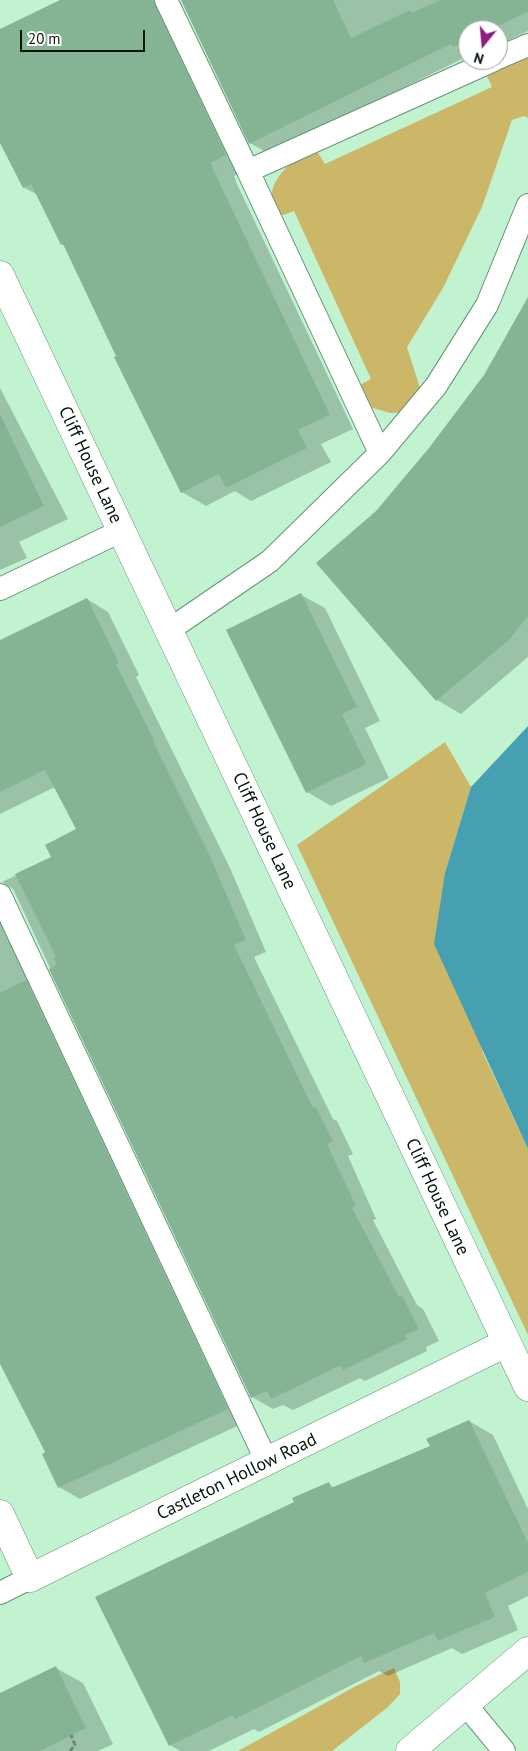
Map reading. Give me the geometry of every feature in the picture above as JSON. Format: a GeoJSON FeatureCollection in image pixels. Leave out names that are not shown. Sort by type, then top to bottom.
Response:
{"type":"FeatureCollection","features":[{"type":"Feature","properties":{"kind":"street","name":"Cliff House Lane"},"geometry":{"type":"LineString","coordinates":[[0,276],[528,1387]]}},
{"type":"Feature","properties":{"kind":"street","name":"Castleton Hollow Road"},"geometry":{"type":"LineString","coordinates":[[30,1578],[506,1343]]}},
{"type":"Feature","properties":{"kind":"street"},"geometry":{"type":"LineString","coordinates":[[0,1514],[30,1578]]}},
{"type":"Feature","properties":{"kind":"street"},"geometry":{"type":"LineString","coordinates":[[410,1751],[528,1651]]}},
{"type":"Feature","properties":{"kind":"lane"},"geometry":{"type":"LineString","coordinates":[[166,0],[380,453]]}},
{"type":"Feature","properties":{"kind":"lane"},"geometry":{"type":"LineString","coordinates":[[508,53],[528,44]]}},
{"type":"Feature","properties":{"kind":"lane"},"geometry":{"type":"LineString","coordinates":[[248,171],[472,70]]}},
{"type":"Feature","properties":{"kind":"lane"},"geometry":{"type":"LineString","coordinates":[[169,630],[270,561],[380,453],[436,386],[487,305],[528,206]]}},
{"type":"Feature","properties":{"kind":"lane"},"geometry":{"type":"LineString","coordinates":[[0,589],[121,531]]}},
{"type":"Feature","properties":{"kind":"lane"},"geometry":{"type":"LineString","coordinates":[[0,895],[267,1462]]}},
{"type":"Feature","properties":{"kind":"lane"},"geometry":{"type":"LineString","coordinates":[[0,1593],[30,1578]]}},
{"type":"Feature","properties":{"kind":"lane"},"geometry":{"type":"LineString","coordinates":[[466,1705],[504,1751]]}},
{"type":"Feature","properties":{"kind":"path"},"geometry":{"type":"LineString","coordinates":[[70,1751],[75,1745],[72,1735]]}},
{"type":"Feature","properties":{"kind":"shaded area"},"geometry":{"type":"Polygon","coordinates":[[[528,56],[528,118],[524,116],[512,120],[482,207],[443,288],[407,347],[420,388],[408,412],[390,413],[370,407],[360,385],[371,379],[294,211],[283,215],[275,207],[272,197],[274,187],[279,176],[297,159],[308,154],[318,153],[325,164],[492,87],[487,76],[488,72],[508,70],[508,64],[528,56]]]}},
{"type":"Feature","properties":{"kind":"shaded area"},"geometry":{"type":"Polygon","coordinates":[[[445,742],[471,787],[445,873],[483,1053],[528,1149],[528,1335],[297,845],[445,742]]]}},
{"type":"Feature","properties":{"kind":"shaded area"},"geometry":{"type":"Polygon","coordinates":[[[394,1668],[400,1682],[400,1694],[388,1707],[332,1751],[238,1751],[356,1686],[394,1668]]]}},
{"type":"Feature","properties":{"kind":"water"},"geometry":{"type":"Polygon","coordinates":[[[528,726],[528,1149],[434,944],[445,873],[471,787],[528,726]]]}},
{"type":"Feature","properties":{"kind":"building"},"geometry":{"type":"Polygon","coordinates":[[[60,0],[153,0],[226,155],[211,163],[213,169],[330,415],[298,430],[307,448],[226,488],[219,474],[181,493],[114,357],[116,356],[63,244],[61,245],[31,184],[23,188],[0,143],[0,29],[60,0]]]}},
{"type":"Feature","properties":{"kind":"building"},"geometry":{"type":"Polygon","coordinates":[[[181,0],[333,0],[351,38],[410,10],[412,13],[440,0],[528,0],[528,12],[508,21],[458,20],[458,45],[453,47],[451,44],[249,144],[181,0]]]}},
{"type":"Feature","properties":{"kind":"building"},"geometry":{"type":"Polygon","coordinates":[[[528,297],[528,616],[509,640],[436,701],[316,563],[376,511],[429,448],[484,375],[528,297]]]}},
{"type":"Feature","properties":{"kind":"building"},"geometry":{"type":"Polygon","coordinates":[[[0,414],[44,506],[0,527],[0,414]]]}},
{"type":"Feature","properties":{"kind":"building"},"geometry":{"type":"Polygon","coordinates":[[[301,593],[357,707],[342,714],[366,764],[306,793],[226,630],[301,593]]]}},
{"type":"Feature","properties":{"kind":"building"},"geometry":{"type":"Polygon","coordinates":[[[87,598],[119,663],[116,664],[209,854],[246,940],[234,945],[313,1108],[316,1107],[333,1141],[327,1144],[356,1206],[352,1208],[399,1297],[402,1295],[419,1329],[405,1335],[407,1339],[343,1370],[341,1365],[271,1399],[267,1391],[251,1398],[49,969],[57,965],[54,958],[56,957],[15,874],[51,857],[45,845],[76,829],[45,770],[0,792],[0,640],[87,598]]]}},
{"type":"Feature","properties":{"kind":"building"},"geometry":{"type":"Polygon","coordinates":[[[26,980],[228,1409],[58,1488],[42,1454],[45,1452],[0,1364],[0,993],[26,980]]]}},
{"type":"Feature","properties":{"kind":"building"},"geometry":{"type":"Polygon","coordinates":[[[469,1420],[528,1543],[528,1572],[485,1593],[495,1617],[438,1641],[434,1633],[364,1663],[361,1656],[235,1719],[232,1715],[169,1746],[95,1597],[294,1502],[292,1498],[329,1482],[331,1488],[430,1446],[426,1439],[469,1420]]]}},
{"type":"Feature","properties":{"kind":"building"},"geometry":{"type":"Polygon","coordinates":[[[56,1666],[86,1728],[40,1751],[0,1751],[0,1693],[56,1666]]]}}]}
